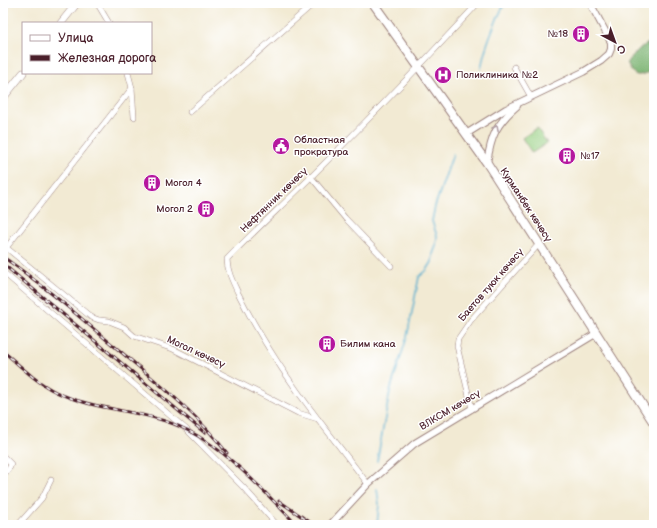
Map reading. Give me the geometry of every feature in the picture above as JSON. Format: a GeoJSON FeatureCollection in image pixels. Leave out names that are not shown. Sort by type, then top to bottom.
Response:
{"type":"FeatureCollection","features":[{"type":"Feature","properties":{"kind":"main road"},"geometry":{"type":"LineString","coordinates":[[63,22],[77,3]]}},
{"type":"Feature","properties":{"kind":"main road","name":"Курманбек көчөсү"},"geometry":{"type":"LineString","coordinates":[[373,3],[487,163],[654,423]]}},
{"type":"Feature","properties":{"kind":"main road"},"geometry":{"type":"LineString","coordinates":[[3,98],[22,74]]}},
{"type":"Feature","properties":{"kind":"street"},"geometry":{"type":"LineString","coordinates":[[97,3],[107,22]]}},
{"type":"Feature","properties":{"kind":"street"},"geometry":{"type":"LineString","coordinates":[[190,112],[314,3]]}},
{"type":"Feature","properties":{"kind":"street","name":"Нефтянник көчөсү"},"geometry":{"type":"LineString","coordinates":[[318,419],[276,359],[242,302],[232,281],[227,265],[227,258],[311,177],[418,68],[478,3]]}},
{"type":"Feature","properties":{"kind":"street"},"geometry":{"type":"LineString","coordinates":[[466,134],[506,109],[594,66],[606,58],[611,49],[610,42],[590,3]]}},
{"type":"Feature","properties":{"kind":"street"},"geometry":{"type":"LineString","coordinates":[[514,67],[531,97]]}},
{"type":"Feature","properties":{"kind":"street"},"geometry":{"type":"LineString","coordinates":[[128,74],[132,88],[134,117]]}},
{"type":"Feature","properties":{"kind":"street","name":"Могол көчөсү"},"geometry":{"type":"LineString","coordinates":[[132,88],[4,246],[91,317],[109,321],[124,327],[134,336],[173,350],[298,413],[318,419]]}},
{"type":"Feature","properties":{"kind":"street"},"geometry":{"type":"LineString","coordinates":[[487,163],[491,138],[496,128],[501,120],[521,103]]}},
{"type":"Feature","properties":{"kind":"street"},"geometry":{"type":"LineString","coordinates":[[311,177],[345,218],[391,266]]}},
{"type":"Feature","properties":{"kind":"street","name":"Баетов туюк көчөсү"},"geometry":{"type":"LineString","coordinates":[[472,409],[457,346],[458,339],[471,320],[539,244]]}},
{"type":"Feature","properties":{"kind":"street"},"geometry":{"type":"LineString","coordinates":[[3,272],[187,430],[243,487],[277,525]]}},
{"type":"Feature","properties":{"kind":"street","name":"ВЛКСМ көчөсү"},"geometry":{"type":"LineString","coordinates":[[330,525],[368,484],[415,443],[597,333]]}},
{"type":"Feature","properties":{"kind":"street"},"geometry":{"type":"LineString","coordinates":[[318,419],[368,484]]}},
{"type":"Feature","properties":{"kind":"street"},"geometry":{"type":"LineString","coordinates":[[3,456],[11,464],[3,476]]}},
{"type":"Feature","properties":{"kind":"street"},"geometry":{"type":"LineString","coordinates":[[18,525],[42,498],[51,480]]}},
{"type":"Feature","properties":{"kind":"green space"},"geometry":{"type":"Polygon","coordinates":[[[654,40],[654,70],[641,75],[635,74],[632,72],[627,62],[640,48],[654,40]]]}},
{"type":"Feature","properties":{"kind":"green space"},"geometry":{"type":"Polygon","coordinates":[[[537,128],[547,143],[532,153],[522,138],[537,128]]]}},
{"type":"Feature","properties":{"kind":"waterway"},"geometry":{"type":"LineString","coordinates":[[481,69],[490,35],[505,3]]}},
{"type":"Feature","properties":{"kind":"waterway"},"geometry":{"type":"LineString","coordinates":[[377,461],[390,391],[407,337],[419,277],[427,270],[432,262],[436,246],[437,236],[432,221],[435,206],[453,154]]}},
{"type":"Feature","properties":{"kind":"waterway"},"geometry":{"type":"LineString","coordinates":[[377,489],[379,504],[377,525]]}},
{"type":"Feature","properties":{"kind":"railway"},"geometry":{"type":"LineString","coordinates":[[3,257],[60,300],[174,396],[215,438],[227,453]]}},
{"type":"Feature","properties":{"kind":"railway"},"geometry":{"type":"LineString","coordinates":[[3,264],[205,433]]}},
{"type":"Feature","properties":{"kind":"railway"},"geometry":{"type":"LineString","coordinates":[[3,351],[35,379],[56,392],[72,399],[155,418],[187,430],[217,449],[232,461],[297,525]]}},
{"type":"Feature","properties":{"kind":"railway"},"geometry":{"type":"LineString","coordinates":[[279,501],[314,525]]}},
{"type":"Feature","properties":{"kind":"place","name":"№18"},"geometry":{"type":"Point","coordinates":[581,34]}},
{"type":"Feature","properties":{"kind":"place","name":"Поликлиника №2"},"geometry":{"type":"Point","coordinates":[443,75]}},
{"type":"Feature","properties":{"kind":"place","name":"Областная прократура"},"geometry":{"type":"Point","coordinates":[281,146]}},
{"type":"Feature","properties":{"kind":"place","name":"№17"},"geometry":{"type":"Point","coordinates":[567,156]}},
{"type":"Feature","properties":{"kind":"place","name":"Могол 4"},"geometry":{"type":"Point","coordinates":[152,183]}},
{"type":"Feature","properties":{"kind":"place","name":"Могол 2"},"geometry":{"type":"Point","coordinates":[206,209]}},
{"type":"Feature","properties":{"kind":"place","name":"Билим кана"},"geometry":{"type":"Point","coordinates":[327,344]}}]}
